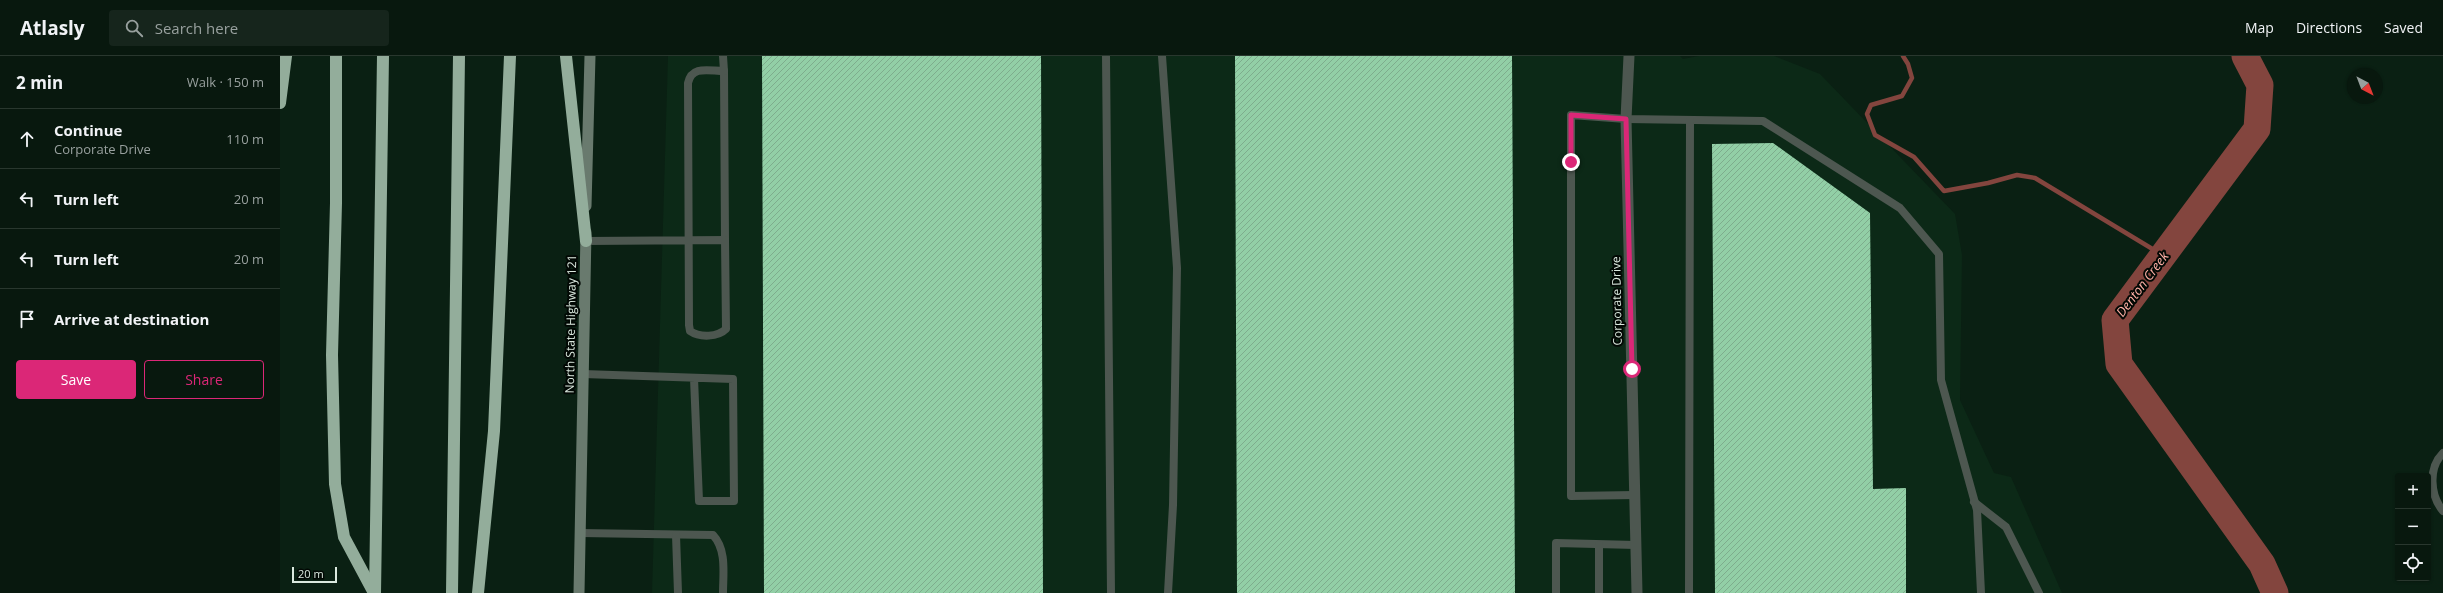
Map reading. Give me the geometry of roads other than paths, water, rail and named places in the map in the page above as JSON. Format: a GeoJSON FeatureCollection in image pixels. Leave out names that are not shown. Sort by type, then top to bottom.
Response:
{"type":"FeatureCollection","features":[{"type":"Feature","properties":{"kind":"highway"},"geometry":{"type":"LineString","coordinates":[[280,103],[286,56]]}},
{"type":"Feature","properties":{"kind":"highway"},"geometry":{"type":"LineString","coordinates":[[336,56],[336,203],[332,354],[335,484],[344,537],[375,593]]}},
{"type":"Feature","properties":{"kind":"highway"},"geometry":{"type":"LineString","coordinates":[[375,593],[383,56]]}},
{"type":"Feature","properties":{"kind":"highway"},"geometry":{"type":"LineString","coordinates":[[452,593],[459,56]]}},
{"type":"Feature","properties":{"kind":"highway"},"geometry":{"type":"LineString","coordinates":[[478,593],[494,431],[510,56]]}},
{"type":"Feature","properties":{"kind":"highway"},"geometry":{"type":"LineString","coordinates":[[566,56],[586,241]]}},
{"type":"Feature","properties":{"kind":"main road","name":"North State Highway 121"},"geometry":{"type":"LineString","coordinates":[[579,593],[590,56]]}},
{"type":"Feature","properties":{"kind":"street","name":"Corporate Drive"},"geometry":{"type":"LineString","coordinates":[[1629,56],[1626,119],[1637,593]]}},
{"type":"Feature","properties":{"kind":"lane"},"geometry":{"type":"LineString","coordinates":[[723,56],[724,71],[726,329],[721,334],[695,334],[690,331],[688,240],[688,83],[690,75],[695,70],[724,71]]}},
{"type":"Feature","properties":{"kind":"lane"},"geometry":{"type":"LineString","coordinates":[[1106,56],[1111,593]]}},
{"type":"Feature","properties":{"kind":"lane"},"geometry":{"type":"LineString","coordinates":[[1162,56],[1177,268],[1173,505],[1168,593]]}},
{"type":"Feature","properties":{"kind":"lane"},"geometry":{"type":"LineString","coordinates":[[1635,494],[1571,496],[1571,115],[1626,119],[1763,120],[1900,208],[1939,254],[1941,380],[1974,502],[1981,593]]}},
{"type":"Feature","properties":{"kind":"lane"},"geometry":{"type":"LineString","coordinates":[[1689,593],[1690,120]]}},
{"type":"Feature","properties":{"kind":"lane"},"geometry":{"type":"LineString","coordinates":[[586,241],[725,240]]}},
{"type":"Feature","properties":{"kind":"lane"},"geometry":{"type":"LineString","coordinates":[[583,374],[733,379],[734,501],[699,501],[694,378]]}},
{"type":"Feature","properties":{"kind":"lane"},"geometry":{"type":"LineString","coordinates":[[2443,453],[2437,459],[2431,484],[2443,511]]}},
{"type":"Feature","properties":{"kind":"lane"},"geometry":{"type":"LineString","coordinates":[[1974,502],[2006,527],[2039,593]]}},
{"type":"Feature","properties":{"kind":"lane"},"geometry":{"type":"LineString","coordinates":[[580,533],[713,535],[720,543],[723,593]]}},
{"type":"Feature","properties":{"kind":"lane"},"geometry":{"type":"LineString","coordinates":[[676,535],[678,593]]}},
{"type":"Feature","properties":{"kind":"lane"},"geometry":{"type":"LineString","coordinates":[[1556,593],[1556,543],[1636,545]]}},
{"type":"Feature","properties":{"kind":"lane"},"geometry":{"type":"LineString","coordinates":[[1599,545],[1599,593]]}},
{"type":"Feature","properties":{"kind":"waterway"},"geometry":{"type":"LineString","coordinates":[[1903,56],[1908,64],[1912,78],[1902,96],[1871,105],[1867,114],[1875,135],[1914,157],[1944,191],[1988,183],[2017,175],[2035,178],[2164,256]]}},
{"type":"Feature","properties":{"kind":"waterway","name":"Denton Creek"},"geometry":{"type":"LineString","coordinates":[[2245,56],[2260,85],[2257,129],[2115,320],[2119,364],[2262,564],[2275,593]]}}]}
